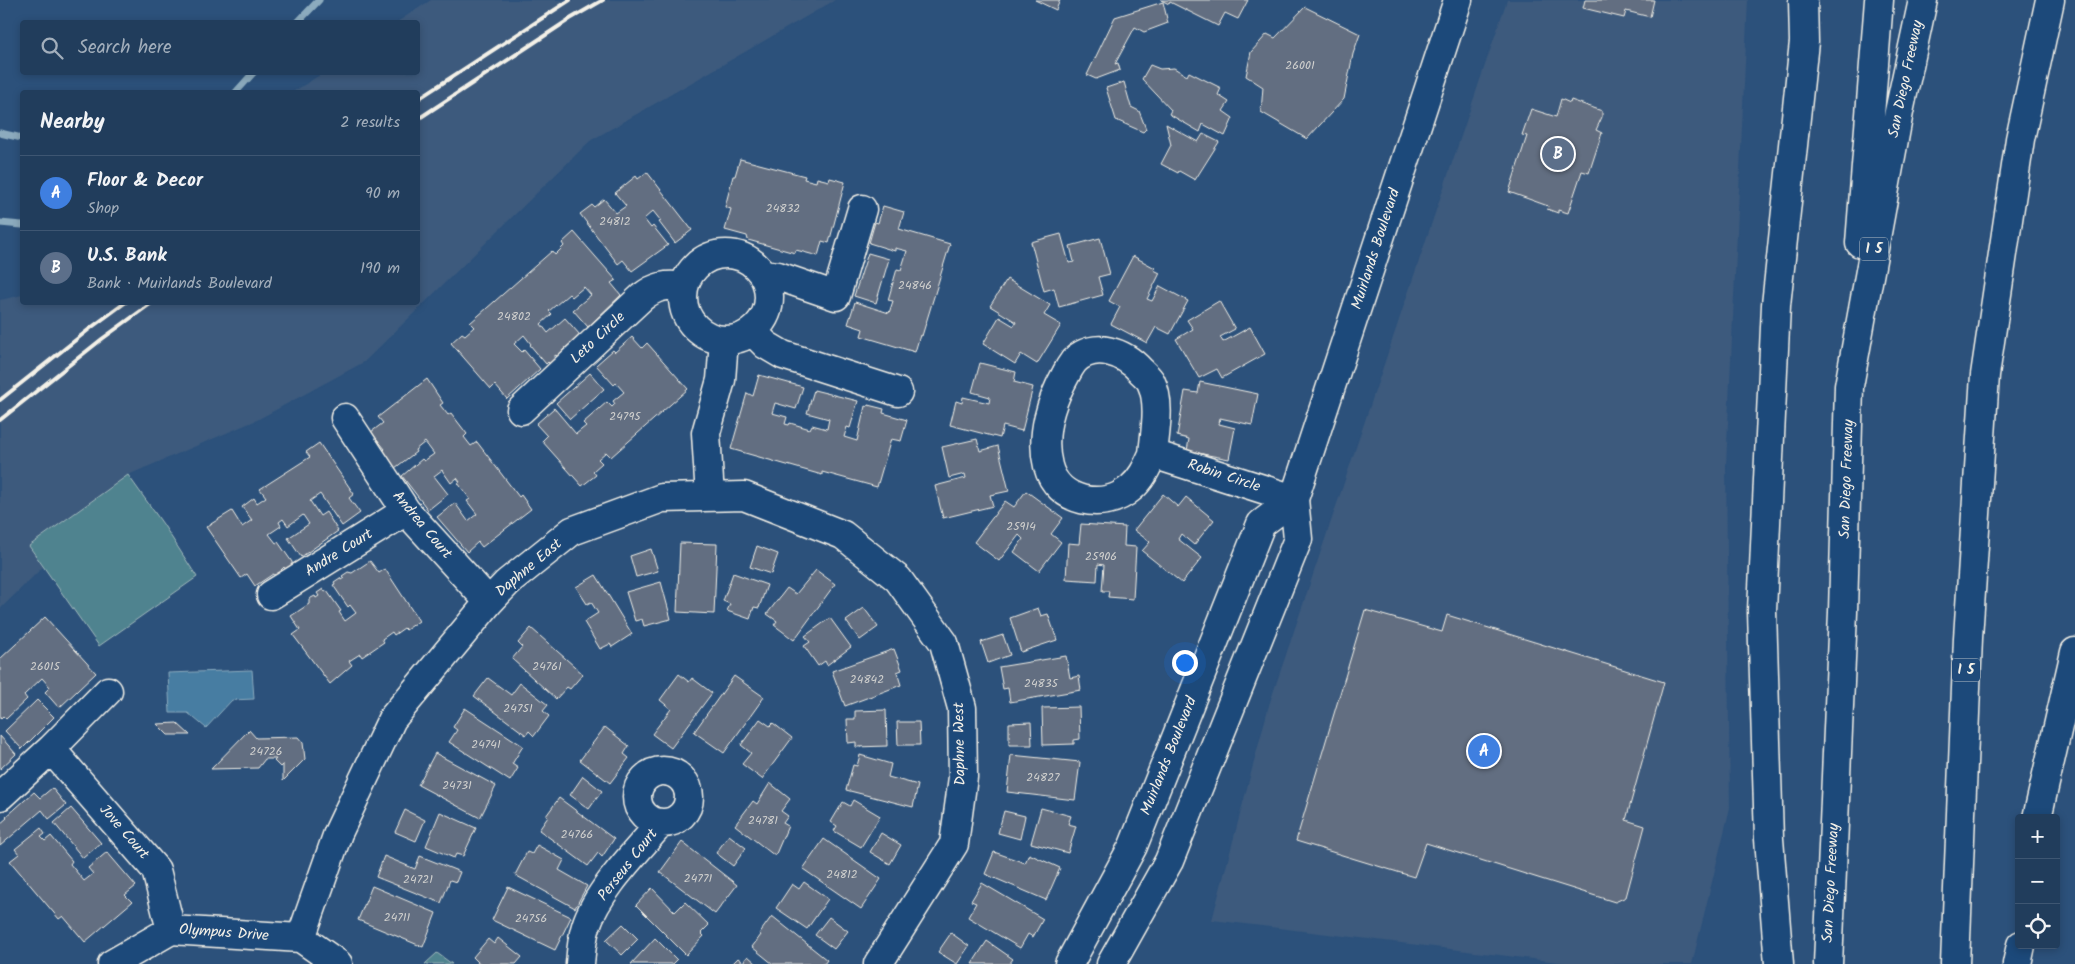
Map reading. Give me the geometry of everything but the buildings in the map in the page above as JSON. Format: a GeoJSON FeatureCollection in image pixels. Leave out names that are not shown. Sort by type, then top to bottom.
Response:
{"type":"FeatureCollection","features":[{"type":"Feature","properties":{"kind":"main road","name":"Muirlands Boulevard"},"geometry":{"type":"LineString","coordinates":[[1111,964],[1169,861],[1298,539],[1294,499],[1458,0]]}},
{"type":"Feature","properties":{"kind":"main road"},"geometry":{"type":"LineString","coordinates":[[1779,964],[1769,840],[1762,611],[1776,305],[1804,42],[1803,0]]}},
{"type":"Feature","properties":{"kind":"main road"},"geometry":{"type":"LineString","coordinates":[[1850,386],[1879,0]]}},
{"type":"Feature","properties":{"kind":"main road","name":"San Diego Freeway"},"geometry":{"type":"LineString","coordinates":[[1828,964],[1843,612],[1850,386],[1899,112],[1923,0]]}},
{"type":"Feature","properties":{"kind":"main road","name":"I 5"},"geometry":{"type":"LineString","coordinates":[[1955,964],[1968,638],[1985,376],[2020,139],[2050,0]]}},
{"type":"Feature","properties":{"kind":"main road"},"geometry":{"type":"LineString","coordinates":[[763,274],[778,276],[836,296],[862,209]]}},
{"type":"Feature","properties":{"kind":"main road"},"geometry":{"type":"LineString","coordinates":[[727,253],[741,256],[753,263],[763,274],[768,285],[770,297],[768,309],[763,320],[755,329],[736,339],[724,340],[712,338],[701,332],[692,323],[685,306],[684,287],[690,274],[700,263],[712,256],[727,253]]}},
{"type":"Feature","properties":{"kind":"main road","name":"Leto Circle"},"geometry":{"type":"LineString","coordinates":[[520,410],[647,293],[661,286],[684,287]]}},
{"type":"Feature","properties":{"kind":"main road"},"geometry":{"type":"LineString","coordinates":[[755,329],[759,338],[766,345],[783,355],[898,392]]}},
{"type":"Feature","properties":{"kind":"main road"},"geometry":{"type":"LineString","coordinates":[[710,497],[706,433],[721,380],[724,340]]}},
{"type":"Feature","properties":{"kind":"main road"},"geometry":{"type":"LineString","coordinates":[[1112,351],[1132,361],[1151,382],[1156,407],[1153,454],[1142,478],[1129,490],[1111,500],[1093,502],[1075,497],[1058,486],[1048,467],[1045,445],[1050,408],[1074,362],[1090,352],[1112,351]]}},
{"type":"Feature","properties":{"kind":"main road","name":"Andrea Court"},"geometry":{"type":"LineString","coordinates":[[345,418],[406,511],[489,602]]}},
{"type":"Feature","properties":{"kind":"main road","name":"Robin Circle"},"geometry":{"type":"LineString","coordinates":[[1153,454],[1294,499]]}},
{"type":"Feature","properties":{"kind":"main road","name":"Daphne East"},"geometry":{"type":"LineString","coordinates":[[301,938],[338,833],[392,719],[507,583],[572,531],[662,498],[744,496],[843,535],[898,579]]}},
{"type":"Feature","properties":{"kind":"main road","name":"Muirlands Boulevard"},"geometry":{"type":"LineString","coordinates":[[1069,964],[1132,846],[1261,524],[1294,499]]}},
{"type":"Feature","properties":{"kind":"main road","name":"Andre Court"},"geometry":{"type":"LineString","coordinates":[[271,595],[406,511]]}},
{"type":"Feature","properties":{"kind":"main road","name":"Daphne West"},"geometry":{"type":"LineString","coordinates":[[878,964],[954,844],[964,777],[962,708],[944,643],[898,579]]}},
{"type":"Feature","properties":{"kind":"main road"},"geometry":{"type":"LineString","coordinates":[[2038,814],[2075,652]]}},
{"type":"Feature","properties":{"kind":"main road"},"geometry":{"type":"LineString","coordinates":[[0,796],[108,691]]}},
{"type":"Feature","properties":{"kind":"main road","name":"Jove Court"},"geometry":{"type":"LineString","coordinates":[[50,749],[156,870],[171,930]]}},
{"type":"Feature","properties":{"kind":"main road","name":"Perseus Court"},"geometry":{"type":"LineString","coordinates":[[580,964],[581,942],[586,924],[602,896],[661,823]]}},
{"type":"Feature","properties":{"kind":"main road","name":"Olympus Drive"},"geometry":{"type":"LineString","coordinates":[[112,964],[171,930],[301,938]]}},
{"type":"Feature","properties":{"kind":"main road"},"geometry":{"type":"LineString","coordinates":[[301,938],[338,964]]}},
{"type":"Feature","properties":{"kind":"main road"},"geometry":{"type":"LineString","coordinates":[[2017,964],[2019,949]]}},
{"type":"Feature","properties":{"kind":"shaded area"},"geometry":{"type":"Polygon","coordinates":[[[431,0],[835,0],[590,141],[364,362],[257,420],[128,475],[29,546],[43,567],[0,609],[0,300],[20,295],[20,305],[420,305],[420,90],[296,90],[320,75],[420,75],[420,20],[400,20],[431,0]]]}},
{"type":"Feature","properties":{"kind":"shaded area"},"geometry":{"type":"Polygon","coordinates":[[[1507,0],[1748,0],[1726,466],[1730,808],[1692,964],[1574,964],[1212,920],[1269,705],[1507,0]]]}},
{"type":"Feature","properties":{"kind":"shaded area"},"geometry":{"type":"Polygon","coordinates":[[[252,670],[254,699],[232,700],[206,728],[188,713],[170,713],[168,673],[252,670]]]}},
{"type":"Feature","properties":{"kind":"green space"},"geometry":{"type":"Polygon","coordinates":[[[128,475],[163,524],[197,577],[99,646],[29,546],[128,475]]]}},
{"type":"Feature","properties":{"kind":"green space"},"geometry":{"type":"Polygon","coordinates":[[[437,953],[452,964],[425,964],[437,953]]]}},
{"type":"Feature","properties":{"kind":"waterway"},"geometry":{"type":"LineString","coordinates":[[300,20],[319,0]]}},
{"type":"Feature","properties":{"kind":"waterway"},"geometry":{"type":"LineString","coordinates":[[238,90],[251,75]]}},
{"type":"Feature","properties":{"kind":"waterway"},"geometry":{"type":"LineString","coordinates":[[0,133],[20,138]]}},
{"type":"Feature","properties":{"kind":"waterway"},"geometry":{"type":"LineString","coordinates":[[0,223],[20,225]]}},
{"type":"Feature","properties":{"kind":"railway"},"geometry":{"type":"LineString","coordinates":[[420,98],[570,0]]}},
{"type":"Feature","properties":{"kind":"railway"},"geometry":{"type":"LineString","coordinates":[[420,118],[570,19],[603,0]]}},
{"type":"Feature","properties":{"kind":"railway"},"geometry":{"type":"LineString","coordinates":[[0,400],[122,305]]}},
{"type":"Feature","properties":{"kind":"railway"},"geometry":{"type":"LineString","coordinates":[[0,420],[102,339],[149,305]]}},
{"type":"Feature","properties":{"kind":"place","name":"U.S. Bank"},"geometry":{"type":"Point","coordinates":[1558,154]}},
{"type":"Feature","properties":{"kind":"place","name":"Floor & Decor"},"geometry":{"type":"Point","coordinates":[1484,751]}}]}
